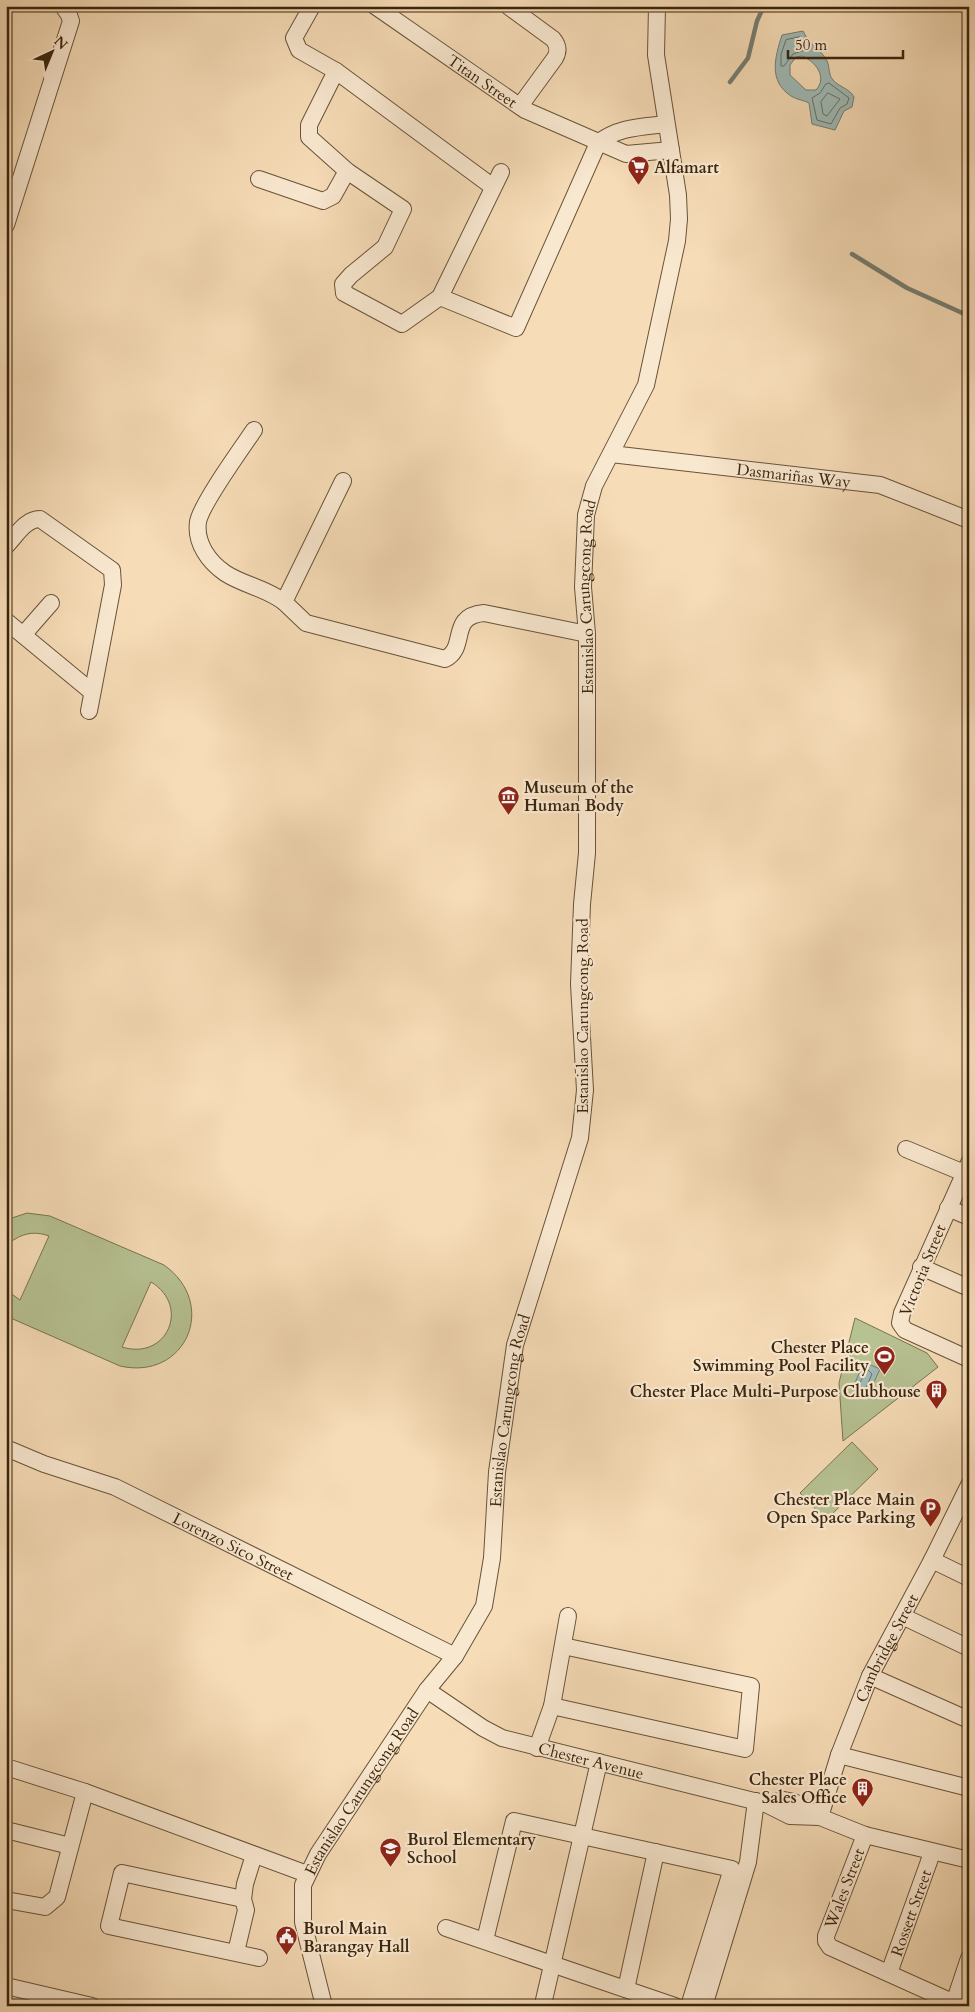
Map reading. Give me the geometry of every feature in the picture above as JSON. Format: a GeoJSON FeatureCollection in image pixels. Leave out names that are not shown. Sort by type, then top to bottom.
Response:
{"type":"FeatureCollection","features":[{"type":"Feature","properties":{"kind":"street"},"geometry":{"type":"LineString","coordinates":[[312,6],[294,38],[299,50],[336,71],[497,180],[440,298],[402,324],[344,293],[343,284],[351,275],[385,247],[403,209],[346,171],[311,141],[308,129],[336,71]]}},
{"type":"Feature","properties":{"kind":"street","name":"Titan Street"},"geometry":{"type":"LineString","coordinates":[[375,6],[520,106],[626,154],[671,150]]}},
{"type":"Feature","properties":{"kind":"street"},"geometry":{"type":"LineString","coordinates":[[508,6],[553,39],[557,44],[558,50],[555,58],[520,106]]}},
{"type":"Feature","properties":{"kind":"street","name":"Estanislao Carungcong Road"},"geometry":{"type":"LineString","coordinates":[[324,2006],[303,1922],[302,1896],[307,1874],[318,1854],[427,1690],[455,1656],[484,1606],[492,1558],[496,1472],[515,1345],[580,1138],[584,1115],[585,1070],[580,984],[582,904],[586,853],[587,634],[583,587],[586,515],[594,486],[646,385],[677,241],[678,195],[656,55],[657,6]]}},
{"type":"Feature","properties":{"kind":"street"},"geometry":{"type":"LineString","coordinates":[[6,225],[71,21],[69,9]]}},
{"type":"Feature","properties":{"kind":"street"},"geometry":{"type":"LineString","coordinates":[[440,298],[516,328],[598,142],[610,133],[625,128],[666,124]]}},
{"type":"Feature","properties":{"kind":"street"},"geometry":{"type":"LineString","coordinates":[[259,179],[323,201],[333,196],[346,171]]}},
{"type":"Feature","properties":{"kind":"street"},"geometry":{"type":"LineString","coordinates":[[254,430],[210,498],[198,522],[200,541],[210,562],[221,570],[274,594],[306,623],[445,659],[455,651],[462,623],[474,614],[484,613],[587,634]]}},
{"type":"Feature","properties":{"kind":"street","name":"Dasmariñas Way"},"geometry":{"type":"LineString","coordinates":[[611,454],[880,485],[969,520]]}},
{"type":"Feature","properties":{"kind":"street"},"geometry":{"type":"LineString","coordinates":[[284,602],[343,481]]}},
{"type":"Feature","properties":{"kind":"street"},"geometry":{"type":"LineString","coordinates":[[6,546],[26,524],[40,519],[112,570],[113,585],[89,711]]}},
{"type":"Feature","properties":{"kind":"street"},"geometry":{"type":"LineString","coordinates":[[23,634],[51,603]]}},
{"type":"Feature","properties":{"kind":"street"},"geometry":{"type":"LineString","coordinates":[[6,621],[92,692]]}},
{"type":"Feature","properties":{"kind":"street"},"geometry":{"type":"LineString","coordinates":[[906,1148],[966,1168]]}},
{"type":"Feature","properties":{"kind":"street","name":"Victoria Street"},"geometry":{"type":"LineString","coordinates":[[966,1168],[921,1267],[902,1313],[900,1323],[906,1330],[969,1360]]}},
{"type":"Feature","properties":{"kind":"street"},"geometry":{"type":"LineString","coordinates":[[948,1208],[969,1217]]}},
{"type":"Feature","properties":{"kind":"street"},"geometry":{"type":"LineString","coordinates":[[921,1267],[969,1288]]}},
{"type":"Feature","properties":{"kind":"street","name":"Lorenzo Sico Street"},"geometry":{"type":"LineString","coordinates":[[6,1448],[44,1464],[115,1487],[455,1656]]}},
{"type":"Feature","properties":{"kind":"street","name":"Cambridge Street"},"geometry":{"type":"LineString","coordinates":[[820,1817],[840,1755],[870,1676],[965,1502],[969,1485]]}},
{"type":"Feature","properties":{"kind":"street"},"geometry":{"type":"LineString","coordinates":[[932,1560],[969,1578]]}},
{"type":"Feature","properties":{"kind":"street"},"geometry":{"type":"LineString","coordinates":[[537,1748],[552,1706],[568,1616]]}},
{"type":"Feature","properties":{"kind":"street"},"geometry":{"type":"LineString","coordinates":[[902,1616],[969,1648]]}},
{"type":"Feature","properties":{"kind":"street"},"geometry":{"type":"LineString","coordinates":[[552,1706],[745,1749],[752,1686],[562,1646]]}},
{"type":"Feature","properties":{"kind":"street"},"geometry":{"type":"LineString","coordinates":[[870,1676],[969,1720]]}},
{"type":"Feature","properties":{"kind":"street","name":"Chester Avenue"},"geometry":{"type":"LineString","coordinates":[[427,1690],[483,1728],[502,1738],[761,1802],[784,1800],[794,1802],[820,1817],[866,1835],[932,1853],[969,1860]]}},
{"type":"Feature","properties":{"kind":"street"},"geometry":{"type":"LineString","coordinates":[[840,1755],[969,1788]]}},
{"type":"Feature","properties":{"kind":"street"},"geometry":{"type":"LineString","coordinates":[[544,2000],[599,1762]]}},
{"type":"Feature","properties":{"kind":"street"},"geometry":{"type":"LineString","coordinates":[[6,1767],[85,1792],[307,1874]]}},
{"type":"Feature","properties":{"kind":"street"},"geometry":{"type":"LineString","coordinates":[[6,1900],[45,1907],[57,1897],[85,1792]]}},
{"type":"Feature","properties":{"kind":"street"},"geometry":{"type":"LineString","coordinates":[[704,2006],[748,1862],[761,1802]]}},
{"type":"Feature","properties":{"kind":"street"},"geometry":{"type":"LineString","coordinates":[[485,1940],[514,1821],[732,1869],[689,2006]]}},
{"type":"Feature","properties":{"kind":"street"},"geometry":{"type":"LineString","coordinates":[[6,1830],[70,1846]]}},
{"type":"Feature","properties":{"kind":"street","name":"Wales Street"},"geometry":{"type":"LineString","coordinates":[[866,1835],[826,1942],[830,1946],[958,2004]]}},
{"type":"Feature","properties":{"kind":"street"},"geometry":{"type":"LineString","coordinates":[[626,1989],[656,1852]]}},
{"type":"Feature","properties":{"kind":"street","name":"Rossett Street"},"geometry":{"type":"LineString","coordinates":[[889,1973],[932,1853]]}},
{"type":"Feature","properties":{"kind":"street"},"geometry":{"type":"LineString","coordinates":[[236,1952],[246,1910],[243,1899],[245,1884],[254,1855]]}},
{"type":"Feature","properties":{"kind":"street"},"geometry":{"type":"LineString","coordinates":[[243,1899],[122,1873],[109,1926],[259,1958]]}},
{"type":"Feature","properties":{"kind":"street"},"geometry":{"type":"LineString","coordinates":[[446,1928],[675,2006]]}},
{"type":"Feature","properties":{"kind":"street"},"geometry":{"type":"LineString","coordinates":[[958,2004],[969,1958]]}},
{"type":"Feature","properties":{"kind":"street"},"geometry":{"type":"LineString","coordinates":[[6,1986],[92,2006]]}},
{"type":"Feature","properties":{"kind":"green space"},"geometry":{"type":"Polygon","coordinates":[[[27,1213],[50,1216],[164,1265],[181,1281],[190,1299],[192,1318],[187,1336],[177,1351],[162,1362],[143,1368],[120,1366],[6,1316],[6,1290],[20,1300],[49,1236],[37,1233],[26,1234],[6,1246],[6,1220],[27,1213]],[[151,1282],[122,1347],[138,1349],[151,1346],[161,1339],[168,1329],[171,1317],[170,1304],[163,1292],[151,1282]]]}},
{"type":"Feature","properties":{"kind":"green space","name":"Chester Place Swimming Pool Facility"},"geometry":{"type":"Polygon","coordinates":[[[855,1318],[927,1353],[938,1367],[843,1441],[839,1383],[855,1318]]]}},
{"type":"Feature","properties":{"kind":"green space"},"geometry":{"type":"Polygon","coordinates":[[[852,1442],[878,1469],[826,1520],[800,1493],[852,1442]]]}},
{"type":"Feature","properties":{"kind":"water"},"geometry":{"type":"Polygon","coordinates":[[[803,31],[825,57],[833,80],[854,97],[852,107],[844,111],[835,130],[812,124],[809,103],[791,96],[779,83],[775,68],[782,35],[803,31]],[[802,56],[796,57],[790,65],[790,75],[806,90],[816,90],[821,80],[820,75],[807,58],[802,56]]]}},
{"type":"Feature","properties":{"kind":"water"},"geometry":{"type":"Polygon","coordinates":[[[864,1362],[880,1369],[869,1393],[859,1396],[854,1391],[854,1385],[864,1362]]]}},
{"type":"Feature","properties":{"kind":"waterway"},"geometry":{"type":"LineString","coordinates":[[730,82],[748,58],[757,21],[764,6]]}},
{"type":"Feature","properties":{"kind":"waterway"},"geometry":{"type":"LineString","coordinates":[[852,254],[907,288],[969,316]]}},
{"type":"Feature","properties":{"kind":"place","name":"Alfamart"},"geometry":{"type":"Point","coordinates":[638,186]}},
{"type":"Feature","properties":{"kind":"place","name":"Museum of the Human Body"},"geometry":{"type":"Point","coordinates":[508,815]}},
{"type":"Feature","properties":{"kind":"place","name":"Chester Place Swimming Pool Facility"},"geometry":{"type":"Point","coordinates":[885,1375]}},
{"type":"Feature","properties":{"kind":"place","name":"Chester Place Multi-Purpose Clubhouse"},"geometry":{"type":"Point","coordinates":[937,1410]}},
{"type":"Feature","properties":{"kind":"place","name":"Chester Place Main Open Space Parking"},"geometry":{"type":"Point","coordinates":[931,1527]}},
{"type":"Feature","properties":{"kind":"place","name":"Chester Place Sales Office"},"geometry":{"type":"Point","coordinates":[863,1807]}},
{"type":"Feature","properties":{"kind":"place","name":"Burol Elementary School"},"geometry":{"type":"Point","coordinates":[391,1867]}},
{"type":"Feature","properties":{"kind":"place","name":"Burol Main Barangay Hall"},"geometry":{"type":"Point","coordinates":[287,1956]}}]}
